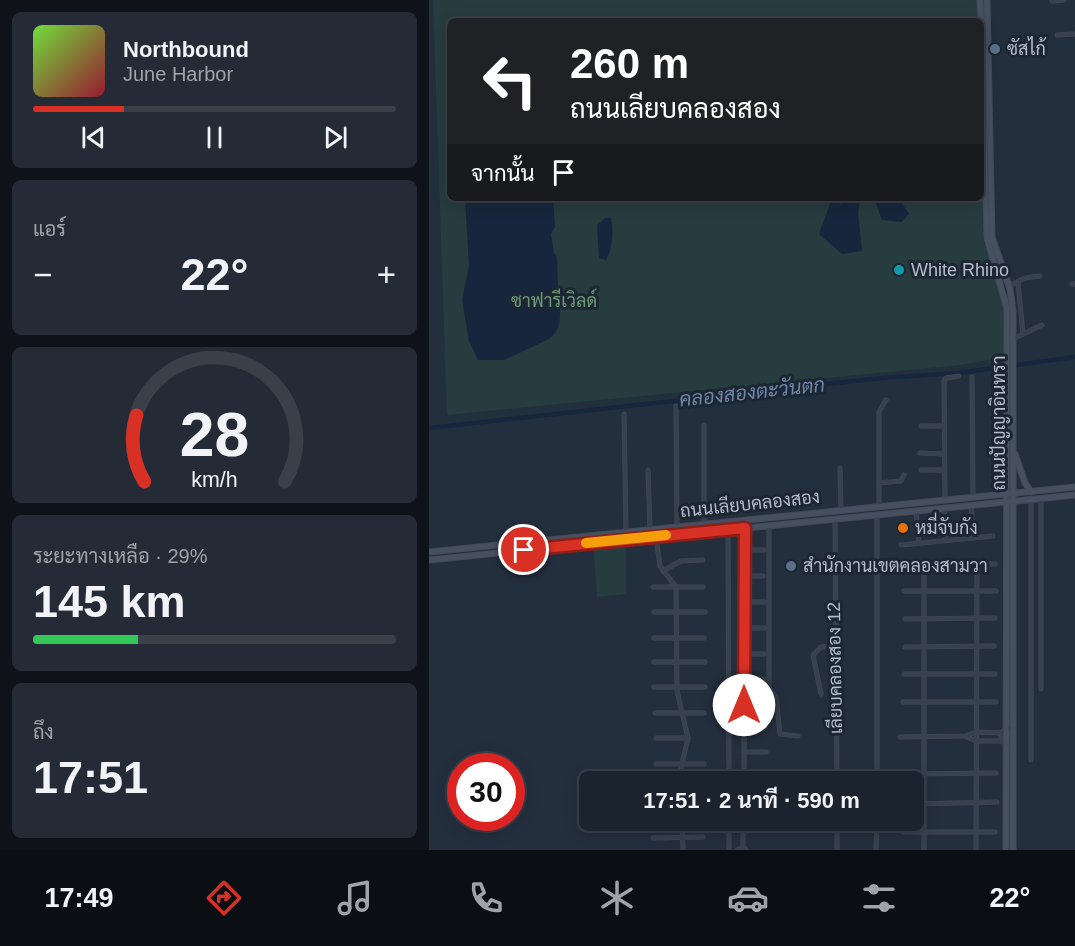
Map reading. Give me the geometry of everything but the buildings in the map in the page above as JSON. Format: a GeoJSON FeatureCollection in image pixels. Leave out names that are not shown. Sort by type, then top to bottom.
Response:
{"type":"FeatureCollection","features":[{"type":"Feature","properties":{"kind":"street"},"geometry":{"type":"LineString","coordinates":[[980,0],[981,18]]}},
{"type":"Feature","properties":{"kind":"street","name":"ถนนปัญญาอินทรา"},"geometry":{"type":"LineString","coordinates":[[987,0],[992,237],[1009,286],[1013,339],[1010,355]]}},
{"type":"Feature","properties":{"kind":"street"},"geometry":{"type":"LineString","coordinates":[[1052,1],[1064,0]]}},
{"type":"Feature","properties":{"kind":"street"},"geometry":{"type":"LineString","coordinates":[[1057,34],[1075,34]]}},
{"type":"Feature","properties":{"kind":"street","name":"ถนนปัญญาอินทรา"},"geometry":{"type":"LineString","coordinates":[[984,155],[986,229],[1006,298],[1010,355],[1010,746],[1013,850]]}},
{"type":"Feature","properties":{"kind":"street"},"geometry":{"type":"LineString","coordinates":[[1009,286],[1025,278],[1040,276]]}},
{"type":"Feature","properties":{"kind":"street"},"geometry":{"type":"LineString","coordinates":[[1018,282],[1023,333]]}},
{"type":"Feature","properties":{"kind":"street"},"geometry":{"type":"LineString","coordinates":[[1013,339],[1042,325]]}},
{"type":"Feature","properties":{"kind":"street","name":"ถนนปัญญาอินทรา"},"geometry":{"type":"LineString","coordinates":[[1010,371],[1014,453],[1011,494]]}},
{"type":"Feature","properties":{"kind":"street"},"geometry":{"type":"LineString","coordinates":[[945,500],[944,379],[959,376]]}},
{"type":"Feature","properties":{"kind":"street"},"geometry":{"type":"LineString","coordinates":[[972,377],[973,497]]}},
{"type":"Feature","properties":{"kind":"street"},"geometry":{"type":"LineString","coordinates":[[879,506],[879,412],[886,400]]}},
{"type":"Feature","properties":{"kind":"street"},"geometry":{"type":"LineString","coordinates":[[676,406],[677,526]]}},
{"type":"Feature","properties":{"kind":"street"},"geometry":{"type":"LineString","coordinates":[[624,414],[626,531]]}},
{"type":"Feature","properties":{"kind":"street"},"geometry":{"type":"LineString","coordinates":[[704,425],[704,523]]}},
{"type":"Feature","properties":{"kind":"street"},"geometry":{"type":"LineString","coordinates":[[921,426],[944,426]]}},
{"type":"Feature","properties":{"kind":"street"},"geometry":{"type":"LineString","coordinates":[[920,453],[944,454]]}},
{"type":"Feature","properties":{"kind":"street"},"geometry":{"type":"LineString","coordinates":[[1014,453],[1025,483],[1031,492]]}},
{"type":"Feature","properties":{"kind":"street"},"geometry":{"type":"LineString","coordinates":[[840,468],[841,510]]}},
{"type":"Feature","properties":{"kind":"street"},"geometry":{"type":"LineString","coordinates":[[648,470],[650,529]]}},
{"type":"Feature","properties":{"kind":"street"},"geometry":{"type":"LineString","coordinates":[[921,470],[944,470]]}},
{"type":"Feature","properties":{"kind":"street"},"geometry":{"type":"LineString","coordinates":[[879,483],[901,481],[904,475]]}},
{"type":"Feature","properties":{"kind":"street","name":"ถนนเลียบคลองสอง"},"geometry":{"type":"LineString","coordinates":[[429,552],[1075,487]]}},
{"type":"Feature","properties":{"kind":"street","name":"ถนนเลียบคลองสอง"},"geometry":{"type":"LineString","coordinates":[[429,560],[1075,495]]}},
{"type":"Feature","properties":{"kind":"street"},"geometry":{"type":"LineString","coordinates":[[1041,499],[1041,689]]}},
{"type":"Feature","properties":{"kind":"street"},"geometry":{"type":"LineString","coordinates":[[1031,500],[1031,759]]}},
{"type":"Feature","properties":{"kind":"street"},"geometry":{"type":"LineString","coordinates":[[972,506],[974,537]]}},
{"type":"Feature","properties":{"kind":"street"},"geometry":{"type":"LineString","coordinates":[[864,508],[865,516]]}},
{"type":"Feature","properties":{"kind":"street"},"geometry":{"type":"LineString","coordinates":[[944,509],[946,540]]}},
{"type":"Feature","properties":{"kind":"street"},"geometry":{"type":"LineString","coordinates":[[916,512],[919,543]]}},
{"type":"Feature","properties":{"kind":"street"},"geometry":{"type":"LineString","coordinates":[[877,515],[877,771]]}},
{"type":"Feature","properties":{"kind":"street","name":"เลียบคลองสอง 12"},"geometry":{"type":"LineString","coordinates":[[835,519],[837,771]]}},
{"type":"Feature","properties":{"kind":"street"},"geometry":{"type":"LineString","coordinates":[[769,525],[769,688],[776,697],[780,734],[798,736]]}},
{"type":"Feature","properties":{"kind":"street"},"geometry":{"type":"LineString","coordinates":[[744,771],[745,528]]}},
{"type":"Feature","properties":{"kind":"street"},"geometry":{"type":"LineString","coordinates":[[728,529],[729,771]]}},
{"type":"Feature","properties":{"kind":"street"},"geometry":{"type":"LineString","coordinates":[[656,536],[660,566],[676,586],[677,687],[688,738],[682,771]]}},
{"type":"Feature","properties":{"kind":"street"},"geometry":{"type":"LineString","coordinates":[[901,544],[993,536]]}},
{"type":"Feature","properties":{"kind":"street"},"geometry":{"type":"LineString","coordinates":[[745,550],[763,550]]}},
{"type":"Feature","properties":{"kind":"street"},"geometry":{"type":"LineString","coordinates":[[663,571],[681,561],[703,560]]}},
{"type":"Feature","properties":{"kind":"street"},"geometry":{"type":"LineString","coordinates":[[905,564],[995,564]]}},
{"type":"Feature","properties":{"kind":"street"},"geometry":{"type":"LineString","coordinates":[[924,564],[924,850]]}},
{"type":"Feature","properties":{"kind":"street"},"geometry":{"type":"LineString","coordinates":[[976,850],[977,564]]}},
{"type":"Feature","properties":{"kind":"street"},"geometry":{"type":"LineString","coordinates":[[745,576],[763,576]]}},
{"type":"Feature","properties":{"kind":"street"},"geometry":{"type":"LineString","coordinates":[[653,587],[703,587]]}},
{"type":"Feature","properties":{"kind":"street"},"geometry":{"type":"LineString","coordinates":[[904,591],[996,591]]}},
{"type":"Feature","properties":{"kind":"street"},"geometry":{"type":"LineString","coordinates":[[745,602],[765,602]]}},
{"type":"Feature","properties":{"kind":"street"},"geometry":{"type":"LineString","coordinates":[[654,612],[705,612]]}},
{"type":"Feature","properties":{"kind":"street"},"geometry":{"type":"LineString","coordinates":[[905,619],[995,618]]}},
{"type":"Feature","properties":{"kind":"street"},"geometry":{"type":"LineString","coordinates":[[745,628],[765,628]]}},
{"type":"Feature","properties":{"kind":"street"},"geometry":{"type":"LineString","coordinates":[[654,638],[704,638]]}},
{"type":"Feature","properties":{"kind":"street"},"geometry":{"type":"LineString","coordinates":[[821,694],[814,652],[821,647],[835,646]]}},
{"type":"Feature","properties":{"kind":"street"},"geometry":{"type":"LineString","coordinates":[[905,647],[994,646]]}},
{"type":"Feature","properties":{"kind":"street"},"geometry":{"type":"LineString","coordinates":[[745,654],[764,654]]}},
{"type":"Feature","properties":{"kind":"street"},"geometry":{"type":"LineString","coordinates":[[654,663],[705,662]]}},
{"type":"Feature","properties":{"kind":"street"},"geometry":{"type":"LineString","coordinates":[[904,674],[995,674]]}},
{"type":"Feature","properties":{"kind":"street"},"geometry":{"type":"LineString","coordinates":[[744,679],[764,679]]}},
{"type":"Feature","properties":{"kind":"street"},"geometry":{"type":"LineString","coordinates":[[654,687],[705,687]]}},
{"type":"Feature","properties":{"kind":"street"},"geometry":{"type":"LineString","coordinates":[[903,702],[996,702]]}},
{"type":"Feature","properties":{"kind":"street"},"geometry":{"type":"LineString","coordinates":[[744,705],[764,705]]}},
{"type":"Feature","properties":{"kind":"street"},"geometry":{"type":"LineString","coordinates":[[655,713],[704,713]]}},
{"type":"Feature","properties":{"kind":"street"},"geometry":{"type":"LineString","coordinates":[[744,727],[764,728]]}},
{"type":"Feature","properties":{"kind":"street"},"geometry":{"type":"LineString","coordinates":[[900,737],[966,736],[976,732],[1001,733],[1010,728]]}},
{"type":"Feature","properties":{"kind":"street"},"geometry":{"type":"LineString","coordinates":[[1001,733],[1001,741]]}},
{"type":"Feature","properties":{"kind":"street"},"geometry":{"type":"LineString","coordinates":[[966,736],[976,741],[1001,741],[1010,746]]}},
{"type":"Feature","properties":{"kind":"street"},"geometry":{"type":"LineString","coordinates":[[655,738],[688,738]]}},
{"type":"Feature","properties":{"kind":"street","name":"ถนนปัญญาอินทรา"},"geometry":{"type":"LineString","coordinates":[[1006,850],[1010,746]]}},
{"type":"Feature","properties":{"kind":"street"},"geometry":{"type":"LineString","coordinates":[[744,752],[766,752]]}},
{"type":"Feature","properties":{"kind":"street"},"geometry":{"type":"LineString","coordinates":[[656,764],[703,764]]}},
{"type":"Feature","properties":{"kind":"street"},"geometry":{"type":"LineString","coordinates":[[925,774],[996,773]]}},
{"type":"Feature","properties":{"kind":"street"},"geometry":{"type":"LineString","coordinates":[[925,804],[997,802]]}},
{"type":"Feature","properties":{"kind":"street"},"geometry":{"type":"LineString","coordinates":[[682,831],[683,850]]}},
{"type":"Feature","properties":{"kind":"street"},"geometry":{"type":"LineString","coordinates":[[729,831],[729,850]]}},
{"type":"Feature","properties":{"kind":"street"},"geometry":{"type":"LineString","coordinates":[[737,850],[744,849],[743,831]]}},
{"type":"Feature","properties":{"kind":"street"},"geometry":{"type":"LineString","coordinates":[[837,831],[837,850]]}},
{"type":"Feature","properties":{"kind":"street"},"geometry":{"type":"LineString","coordinates":[[876,850],[877,831]]}},
{"type":"Feature","properties":{"kind":"street"},"geometry":{"type":"LineString","coordinates":[[903,832],[995,832]]}},
{"type":"Feature","properties":{"kind":"street"},"geometry":{"type":"LineString","coordinates":[[653,838],[703,837]]}},
{"type":"Feature","properties":{"kind":"green space","name":"ซาฟารีเวิลด์"},"geometry":{"type":"Polygon","coordinates":[[[433,0],[977,0],[978,18],[447,18],[447,201],[982,201],[983,239],[1005,307],[1004,357],[960,365],[447,415],[433,0]]]}},
{"type":"Feature","properties":{"kind":"green space"},"geometry":{"type":"Polygon","coordinates":[[[626,539],[626,594],[597,597],[593,542],[626,539]]]}},
{"type":"Feature","properties":{"kind":"water"},"geometry":{"type":"Polygon","coordinates":[[[465,201],[553,201],[555,227],[551,234],[554,253],[557,257],[558,286],[553,292],[553,307],[560,309],[559,326],[555,333],[549,339],[504,360],[478,360],[469,341],[462,300],[469,266],[465,201]]]}},
{"type":"Feature","properties":{"kind":"water"},"geometry":{"type":"Polygon","coordinates":[[[831,201],[841,204],[844,201],[860,201],[858,213],[862,251],[842,254],[819,234],[831,201]]]}},
{"type":"Feature","properties":{"kind":"water"},"geometry":{"type":"Polygon","coordinates":[[[875,201],[900,201],[909,214],[902,222],[882,220],[875,201]]]}},
{"type":"Feature","properties":{"kind":"water"},"geometry":{"type":"Polygon","coordinates":[[[606,218],[611,218],[612,228],[611,246],[606,260],[599,258],[597,225],[606,218]]]}},
{"type":"Feature","properties":{"kind":"waterway","name":"คลองสองตะวันตก"},"geometry":{"type":"LineString","coordinates":[[429,428],[882,378],[958,373],[1075,357]]}},
{"type":"Feature","properties":{"kind":"slow traffic"},"geometry":{"type":"LineString","coordinates":[[586,543],[666,535]]}},
{"type":"Feature","properties":{"kind":"place","name":"ซัสไก้"},"geometry":{"type":"Point","coordinates":[995,49]}},
{"type":"Feature","properties":{"kind":"place","name":"White Rhino"},"geometry":{"type":"Point","coordinates":[899,270]}},
{"type":"Feature","properties":{"kind":"place","name":"หมี่จับกัง"},"geometry":{"type":"Point","coordinates":[903,528]}},
{"type":"Feature","properties":{"kind":"place","name":"สำนักงานเขตคลองสามวา"},"geometry":{"type":"Point","coordinates":[791,566]}},
{"type":"Feature","properties":{"kind":"route"},"geometry":{"type":"LineString","coordinates":[[524,550],[745,528],[744,705]]}}]}
